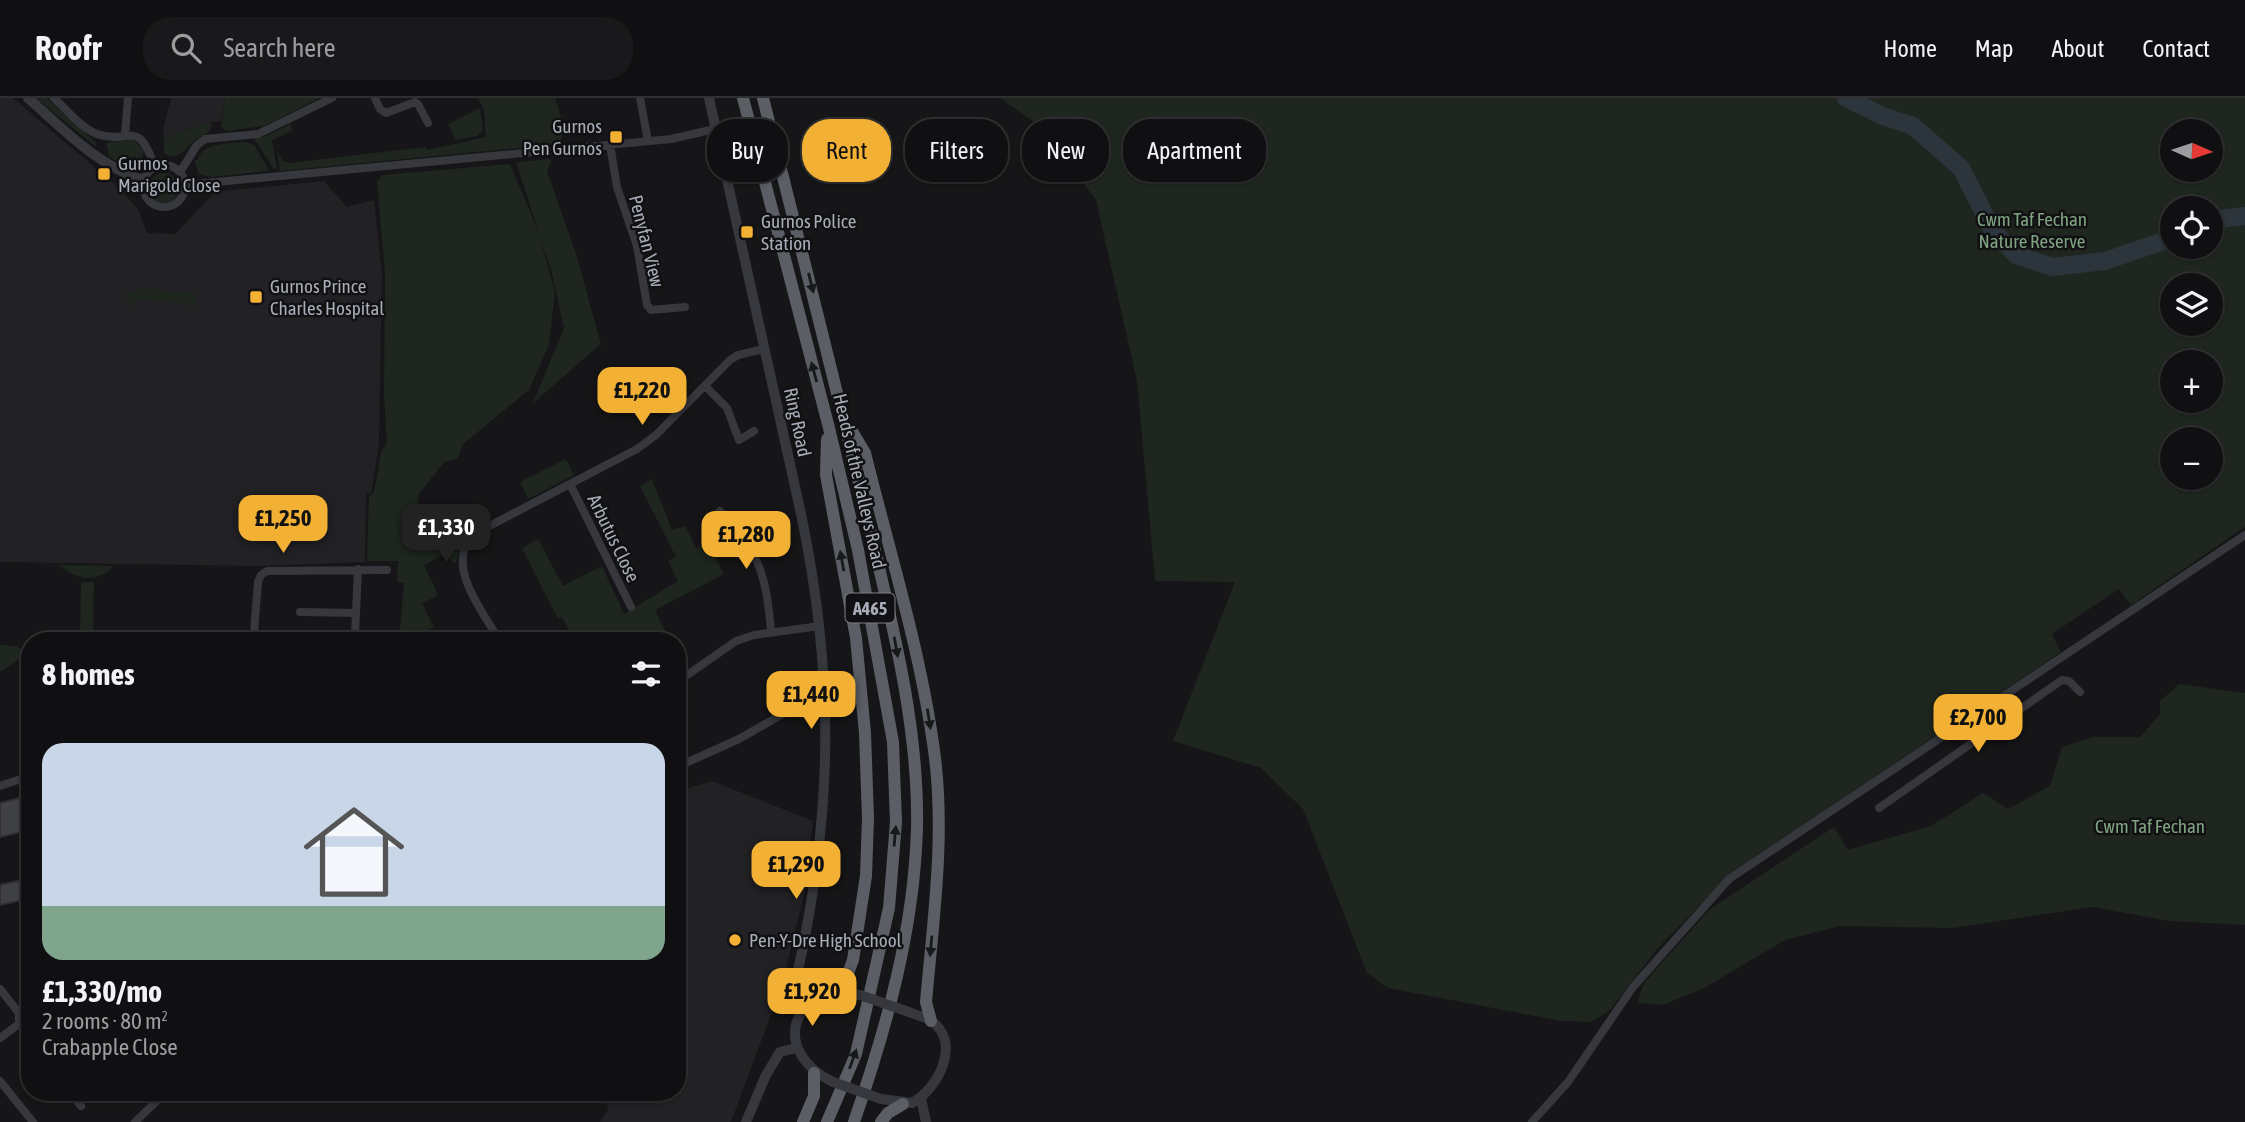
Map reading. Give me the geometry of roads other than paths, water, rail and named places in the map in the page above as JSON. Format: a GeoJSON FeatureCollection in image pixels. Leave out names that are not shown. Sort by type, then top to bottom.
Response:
{"type":"FeatureCollection","features":[{"type":"Feature","properties":{"kind":"highway","name":"Heads of the Valleys Road"},"geometry":{"type":"LineString","coordinates":[[743,98],[858,550],[893,742],[896,822],[889,908],[856,1054],[827,1122]]}},
{"type":"Feature","properties":{"kind":"highway","name":"Heads of the Valleys Road"},"geometry":{"type":"LineString","coordinates":[[763,98],[845,419],[890,615],[913,751],[917,826],[912,895],[896,985],[876,1058],[854,1122]]}},
{"type":"Feature","properties":{"kind":"highway"},"geometry":{"type":"LineString","coordinates":[[845,419],[864,453],[923,684],[936,760],[940,845],[926,1002],[931,1021]]}},
{"type":"Feature","properties":{"kind":"highway"},"geometry":{"type":"LineString","coordinates":[[828,424],[825,475],[856,638],[865,733],[868,818],[866,876],[855,948],[848,980],[841,992]]}},
{"type":"Feature","properties":{"kind":"highway"},"geometry":{"type":"LineString","coordinates":[[803,1122],[814,1096],[814,1073]]}},
{"type":"Feature","properties":{"kind":"highway"},"geometry":{"type":"LineString","coordinates":[[881,1122],[888,1113],[903,1104]]}},
{"type":"Feature","properties":{"kind":"street"},"geometry":{"type":"LineString","coordinates":[[28,98],[100,159],[123,173],[143,180]]}},
{"type":"Feature","properties":{"kind":"street"},"geometry":{"type":"LineString","coordinates":[[54,98],[93,132],[108,137],[133,134],[141,138],[155,168]]}},
{"type":"Feature","properties":{"kind":"street"},"geometry":{"type":"LineString","coordinates":[[125,134],[128,98]]}},
{"type":"Feature","properties":{"kind":"street"},"geometry":{"type":"LineString","coordinates":[[180,172],[197,145],[205,139],[258,134],[332,98]]}},
{"type":"Feature","properties":{"kind":"street"},"geometry":{"type":"LineString","coordinates":[[375,98],[380,109],[386,113],[415,102],[428,123]]}},
{"type":"Feature","properties":{"kind":"street"},"geometry":{"type":"LineString","coordinates":[[640,98],[648,141]]}},
{"type":"Feature","properties":{"kind":"street","name":"Ring Road"},"geometry":{"type":"LineString","coordinates":[[709,98],[713,119]]}},
{"type":"Feature","properties":{"kind":"street"},"geometry":{"type":"LineString","coordinates":[[185,186],[648,141],[707,130]]}},
{"type":"Feature","properties":{"kind":"street","name":"Penyfan View"},"geometry":{"type":"LineString","coordinates":[[610,145],[617,187],[636,246],[647,305],[651,310],[658,311],[685,307]]}},
{"type":"Feature","properties":{"kind":"street"},"geometry":{"type":"LineString","coordinates":[[168,165],[180,172],[185,186],[177,203],[159,207],[145,196],[143,180],[155,168],[168,165]]}},
{"type":"Feature","properties":{"kind":"street","name":"Ring Road"},"geometry":{"type":"LineString","coordinates":[[727,182],[814,578],[820,626],[826,705],[826,785],[816,879],[797,975],[798,985],[810,1003]]}},
{"type":"Feature","properties":{"kind":"street"},"geometry":{"type":"LineString","coordinates":[[495,632],[466,579],[461,555],[464,545],[472,536],[637,449],[656,435],[738,355],[764,349]]}},
{"type":"Feature","properties":{"kind":"street"},"geometry":{"type":"LineString","coordinates":[[705,386],[727,408],[739,440],[754,431]]}},
{"type":"Feature","properties":{"kind":"street","name":"Arbutus Close"},"geometry":{"type":"LineString","coordinates":[[570,484],[631,607]]}},
{"type":"Feature","properties":{"kind":"street"},"geometry":{"type":"LineString","coordinates":[[720,510],[743,536],[761,569],[767,589],[771,632]]}},
{"type":"Feature","properties":{"kind":"street"},"geometry":{"type":"LineString","coordinates":[[1532,1122],[1569,1082],[1633,987],[1729,879],[2245,535]]}},
{"type":"Feature","properties":{"kind":"street"},"geometry":{"type":"LineString","coordinates":[[254,632],[256,594],[261,575],[273,569],[387,570]]}},
{"type":"Feature","properties":{"kind":"street"},"geometry":{"type":"LineString","coordinates":[[355,632],[358,569]]}},
{"type":"Feature","properties":{"kind":"street"},"geometry":{"type":"LineString","coordinates":[[300,612],[356,613]]}},
{"type":"Feature","properties":{"kind":"street"},"geometry":{"type":"LineString","coordinates":[[686,675],[736,641],[771,632],[820,626]]}},
{"type":"Feature","properties":{"kind":"street"},"geometry":{"type":"LineString","coordinates":[[1879,808],[2062,680],[2069,681],[2080,692]]}},
{"type":"Feature","properties":{"kind":"street"},"geometry":{"type":"LineString","coordinates":[[686,763],[739,740],[788,711],[826,705]]}},
{"type":"Feature","properties":{"kind":"street"},"geometry":{"type":"LineString","coordinates":[[1965,721],[1976,738]]}},
{"type":"Feature","properties":{"kind":"street"},"geometry":{"type":"LineString","coordinates":[[0,786],[21,779]]}},
{"type":"Feature","properties":{"kind":"street"},"geometry":{"type":"LineString","coordinates":[[0,989],[19,1013],[19,1024],[0,1038]]}},
{"type":"Feature","properties":{"kind":"street"},"geometry":{"type":"LineString","coordinates":[[841,992],[860,995],[931,1021],[940,1033],[945,1055],[942,1072],[933,1087],[921,1098],[903,1104],[881,1099],[814,1073],[802,1061],[796,1048],[796,1026],[810,1003],[820,996],[841,992]]}},
{"type":"Feature","properties":{"kind":"street"},"geometry":{"type":"LineString","coordinates":[[746,1122],[780,1052],[796,1048]]}},
{"type":"Feature","properties":{"kind":"street"},"geometry":{"type":"LineString","coordinates":[[0,1081],[33,1122]]}},
{"type":"Feature","properties":{"kind":"street"},"geometry":{"type":"LineString","coordinates":[[921,1098],[926,1122]]}},
{"type":"Feature","properties":{"kind":"street"},"geometry":{"type":"LineString","coordinates":[[78,1101],[81,1105]]}},
{"type":"Feature","properties":{"kind":"street"},"geometry":{"type":"LineString","coordinates":[[135,1122],[157,1101]]}},
{"type":"Feature","properties":{"kind":"waterway"},"geometry":{"type":"LineString","coordinates":[[1846,98],[1883,116],[1913,126],[1961,168],[1993,231],[2016,255],[2052,267],[2105,261],[2160,242]]}},
{"type":"Feature","properties":{"kind":"waterway"},"geometry":{"type":"LineString","coordinates":[[2223,219],[2245,216]]}},
{"type":"Feature","properties":{"kind":"place","name":"Gurnos Pen Gurnos"},"geometry":{"type":"Point","coordinates":[616,137]}},
{"type":"Feature","properties":{"kind":"place","name":"Gurnos Marigold Close"},"geometry":{"type":"Point","coordinates":[104,174]}},
{"type":"Feature","properties":{"kind":"place","name":"Gurnos Police Station"},"geometry":{"type":"Point","coordinates":[747,232]}},
{"type":"Feature","properties":{"kind":"place","name":"Gurnos Prince Charles Hospital"},"geometry":{"type":"Point","coordinates":[256,297]}},
{"type":"Feature","properties":{"kind":"place","name":"Pen-Y-Dre High School"},"geometry":{"type":"Point","coordinates":[735,940]}},
{"type":"Feature","properties":{"kind":"park label","name":"Cwm Taf Fechan Nature Reserve"},"geometry":{"type":"Point","coordinates":[2032,230]}},
{"type":"Feature","properties":{"kind":"park label","name":"Cwm Taf Fechan"},"geometry":{"type":"Point","coordinates":[2150,826]}}]}
